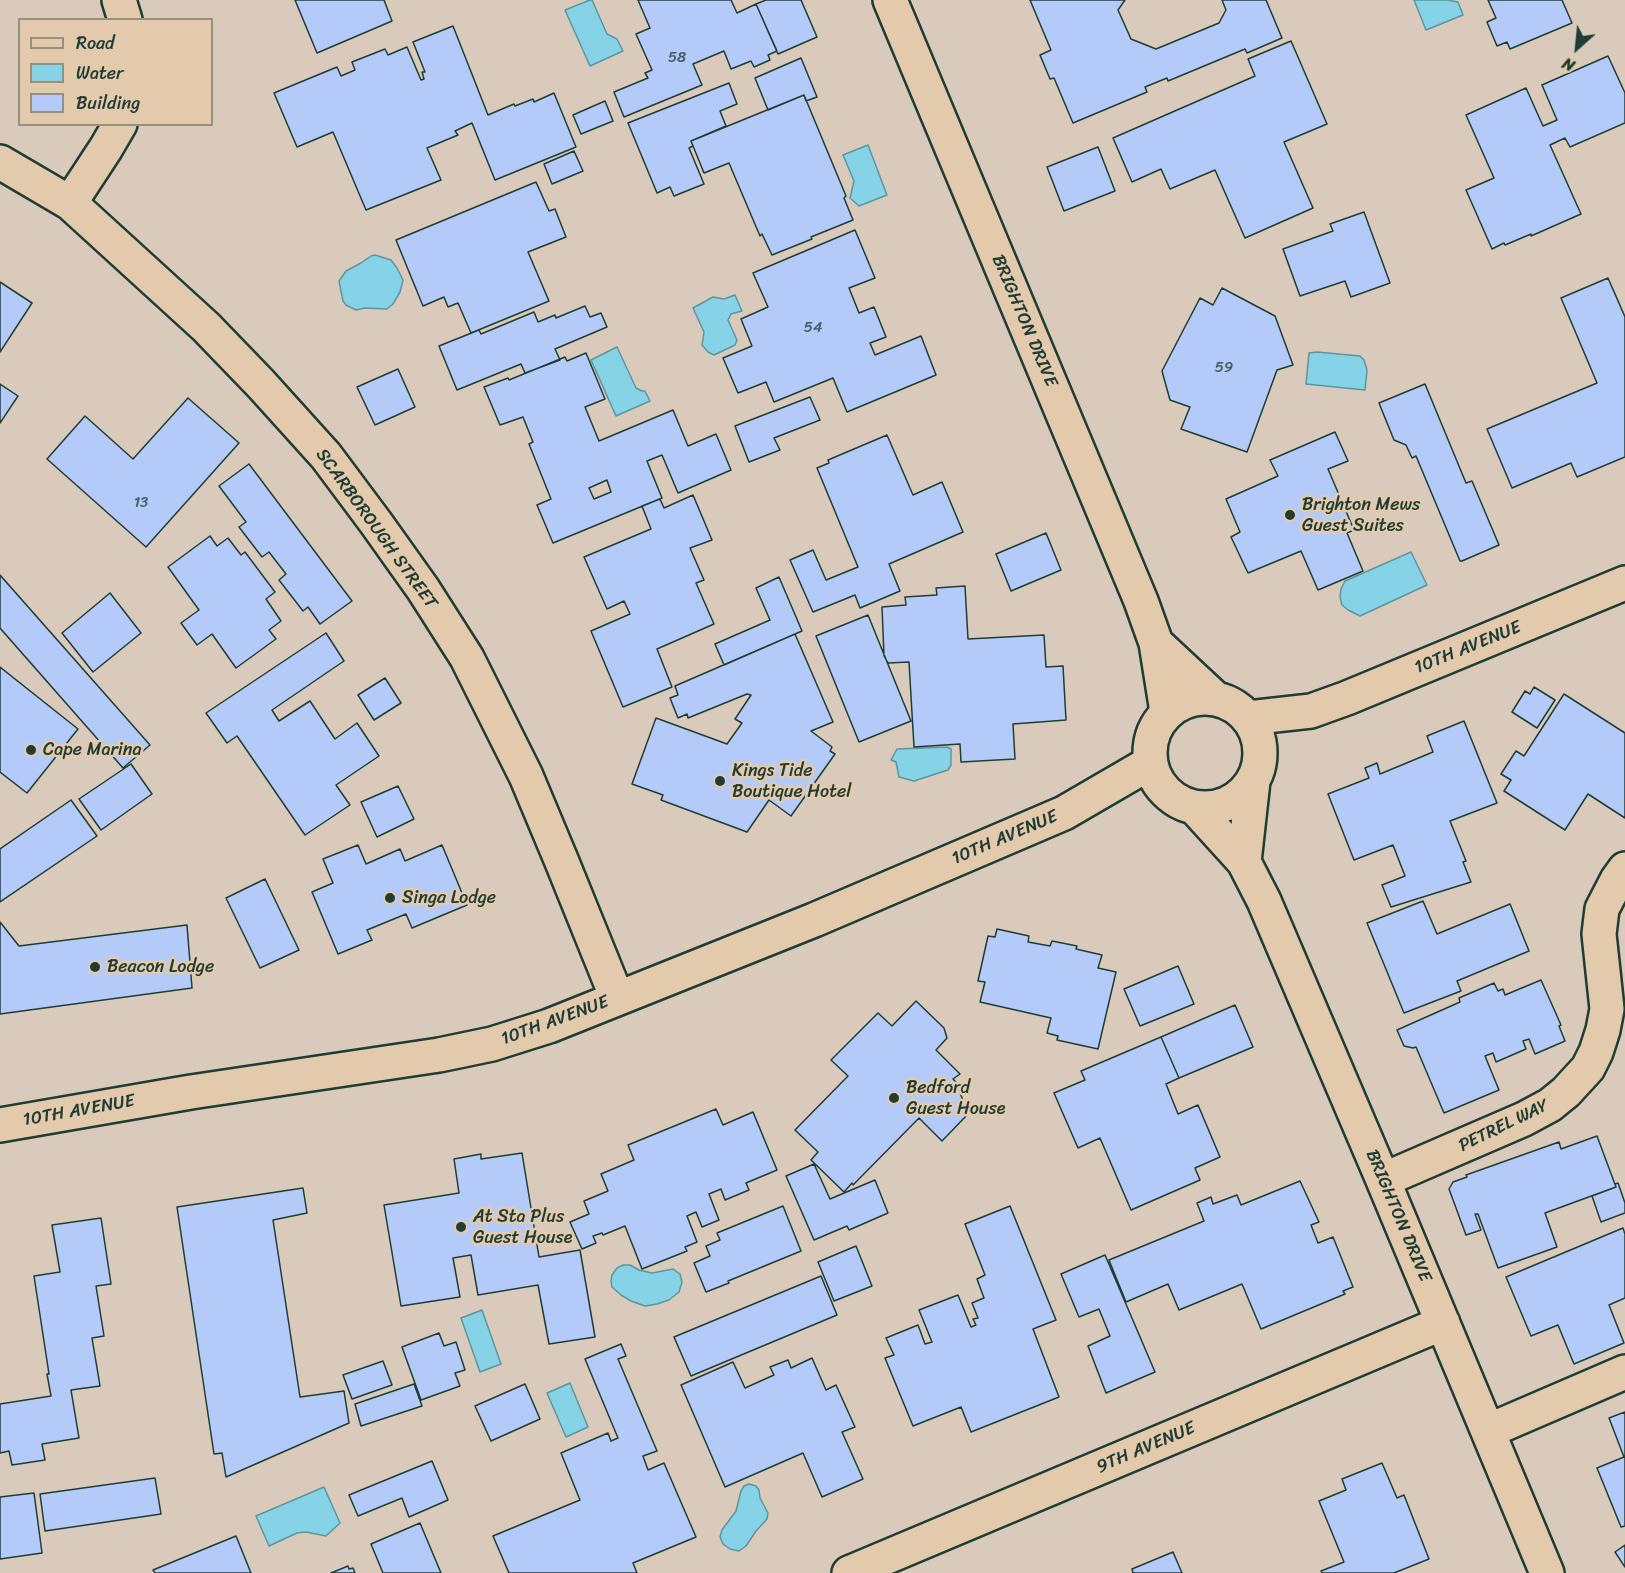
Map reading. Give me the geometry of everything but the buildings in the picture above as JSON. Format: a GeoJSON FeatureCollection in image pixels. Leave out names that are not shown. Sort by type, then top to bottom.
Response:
{"type":"FeatureCollection","features":[{"type":"Feature","properties":{"kind":"street"},"geometry":{"type":"LineString","coordinates":[[119,0],[124,18]]}},
{"type":"Feature","properties":{"kind":"street","name":"BRIGHTON DRIVE"},"geometry":{"type":"LineString","coordinates":[[890,0],[1141,601],[1156,643],[1167,712]]}},
{"type":"Feature","properties":{"kind":"street"},"geometry":{"type":"LineString","coordinates":[[70,203],[119,126]]}},
{"type":"Feature","properties":{"kind":"street","name":"SCARBOROUGH STREET"},"geometry":{"type":"LineString","coordinates":[[0,162],[70,203],[206,327],[326,456],[423,589],[467,658],[526,776],[617,998]]}},
{"type":"Feature","properties":{"kind":"street","name":"10TH AVENUE"},"geometry":{"type":"LineString","coordinates":[[1248,718],[1311,711],[1625,583]]}},
{"type":"Feature","properties":{"kind":"street","name":"BRIGHTON DRIVE"},"geometry":{"type":"LineString","coordinates":[[1156,643],[1215,698]]}},
{"type":"Feature","properties":{"kind":"street"},"geometry":{"type":"LineString","coordinates":[[1244,862],[1260,749],[1258,738],[1248,718],[1233,705],[1205,697],[1185,701],[1176,706],[1167,712],[1154,730],[1150,763],[1158,784],[1166,793],[1185,805],[1195,808],[1218,807],[1228,803],[1246,790],[1256,771]]}},
{"type":"Feature","properties":{"kind":"street","name":"10TH AVENUE"},"geometry":{"type":"LineString","coordinates":[[1256,771],[1311,711]]}},
{"type":"Feature","properties":{"kind":"street","name":"10TH AVENUE"},"geometry":{"type":"LineString","coordinates":[[0,1125],[191,1092],[439,1055],[492,1044],[549,1026],[814,920],[1079,805],[1150,763]]}},
{"type":"Feature","properties":{"kind":"street","name":"10TH AVENUE"},"geometry":{"type":"LineString","coordinates":[[1079,805],[1166,793]]}},
{"type":"Feature","properties":{"kind":"street","name":"BRIGHTON DRIVE"},"geometry":{"type":"LineString","coordinates":[[1195,808],[1244,862],[1269,911],[1547,1573]]}},
{"type":"Feature","properties":{"kind":"street","name":"PETREL WAY"},"geometry":{"type":"LineString","coordinates":[[1383,1180],[1524,1119],[1550,1105],[1566,1092],[1588,1068],[1596,1052],[1607,1009],[1599,934],[1602,909],[1625,869]]}},
{"type":"Feature","properties":{"kind":"street","name":"9TH AVENUE"},"geometry":{"type":"LineString","coordinates":[[849,1573],[1443,1323]]}},
{"type":"Feature","properties":{"kind":"street"},"geometry":{"type":"LineString","coordinates":[[1488,1431],[1625,1372]]}},
{"type":"Feature","properties":{"kind":"water"},"geometry":{"type":"Polygon","coordinates":[[[590,0],[607,34],[617,39],[623,51],[590,66],[565,10],[590,0]]]}},
{"type":"Feature","properties":{"kind":"water"},"geometry":{"type":"Polygon","coordinates":[[[1414,0],[1458,2],[1463,15],[1426,30],[1414,0]]]}},
{"type":"Feature","properties":{"kind":"water"},"geometry":{"type":"Polygon","coordinates":[[[868,145],[887,195],[859,206],[850,198],[854,181],[843,155],[868,145]]]}},
{"type":"Feature","properties":{"kind":"water"},"geometry":{"type":"Polygon","coordinates":[[[375,255],[391,260],[397,268],[403,280],[400,292],[387,309],[356,310],[343,301],[339,281],[346,271],[375,255]]]}},
{"type":"Feature","properties":{"kind":"water"},"geometry":{"type":"Polygon","coordinates":[[[735,295],[742,311],[731,314],[728,320],[737,340],[735,345],[714,355],[702,345],[704,332],[693,308],[713,297],[724,299],[735,295]]]}},
{"type":"Feature","properties":{"kind":"water"},"geometry":{"type":"Polygon","coordinates":[[[617,347],[636,388],[645,391],[650,401],[616,416],[591,360],[617,347]]]}},
{"type":"Feature","properties":{"kind":"water"},"geometry":{"type":"Polygon","coordinates":[[[1309,353],[1360,356],[1367,370],[1365,390],[1306,384],[1309,353]]]}},
{"type":"Feature","properties":{"kind":"water"},"geometry":{"type":"Polygon","coordinates":[[[1411,552],[1427,585],[1360,616],[1342,605],[1341,589],[1345,581],[1411,552]]]}},
{"type":"Feature","properties":{"kind":"water"},"geometry":{"type":"Polygon","coordinates":[[[947,747],[951,749],[951,765],[948,770],[914,781],[899,777],[896,762],[891,760],[897,749],[947,747]]]}},
{"type":"Feature","properties":{"kind":"water"},"geometry":{"type":"Polygon","coordinates":[[[630,1265],[652,1273],[673,1269],[680,1274],[682,1282],[679,1292],[669,1300],[657,1304],[645,1306],[631,1301],[612,1287],[612,1275],[617,1268],[630,1265]]]}},
{"type":"Feature","properties":{"kind":"water"},"geometry":{"type":"Polygon","coordinates":[[[482,1310],[501,1364],[480,1372],[461,1318],[482,1310]]]}},
{"type":"Feature","properties":{"kind":"water"},"geometry":{"type":"Polygon","coordinates":[[[570,1383],[588,1427],[566,1437],[547,1393],[570,1383]]]}},
{"type":"Feature","properties":{"kind":"water"},"geometry":{"type":"Polygon","coordinates":[[[749,1484],[756,1486],[759,1490],[760,1498],[768,1513],[767,1519],[746,1546],[739,1551],[723,1544],[720,1537],[722,1530],[736,1511],[741,1491],[749,1484]]]}},
{"type":"Feature","properties":{"kind":"water"},"geometry":{"type":"Polygon","coordinates":[[[324,1487],[340,1523],[326,1536],[306,1532],[297,1533],[269,1546],[256,1516],[324,1487]]]}},
{"type":"Feature","properties":{"kind":"place","name":"Brighton Mews Guest Suites"},"geometry":{"type":"Point","coordinates":[1290,515]}},
{"type":"Feature","properties":{"kind":"place","name":"Cape Marina"},"geometry":{"type":"Point","coordinates":[31,750]}},
{"type":"Feature","properties":{"kind":"place","name":"Kings Tide Boutique Hotel"},"geometry":{"type":"Point","coordinates":[720,781]}},
{"type":"Feature","properties":{"kind":"place","name":"Singa Lodge"},"geometry":{"type":"Point","coordinates":[390,898]}},
{"type":"Feature","properties":{"kind":"place","name":"Beacon Lodge"},"geometry":{"type":"Point","coordinates":[95,967]}},
{"type":"Feature","properties":{"kind":"place","name":"Bedford Guest House"},"geometry":{"type":"Point","coordinates":[894,1098]}},
{"type":"Feature","properties":{"kind":"place","name":"At Sta Plus Guest House"},"geometry":{"type":"Point","coordinates":[461,1227]}}]}
